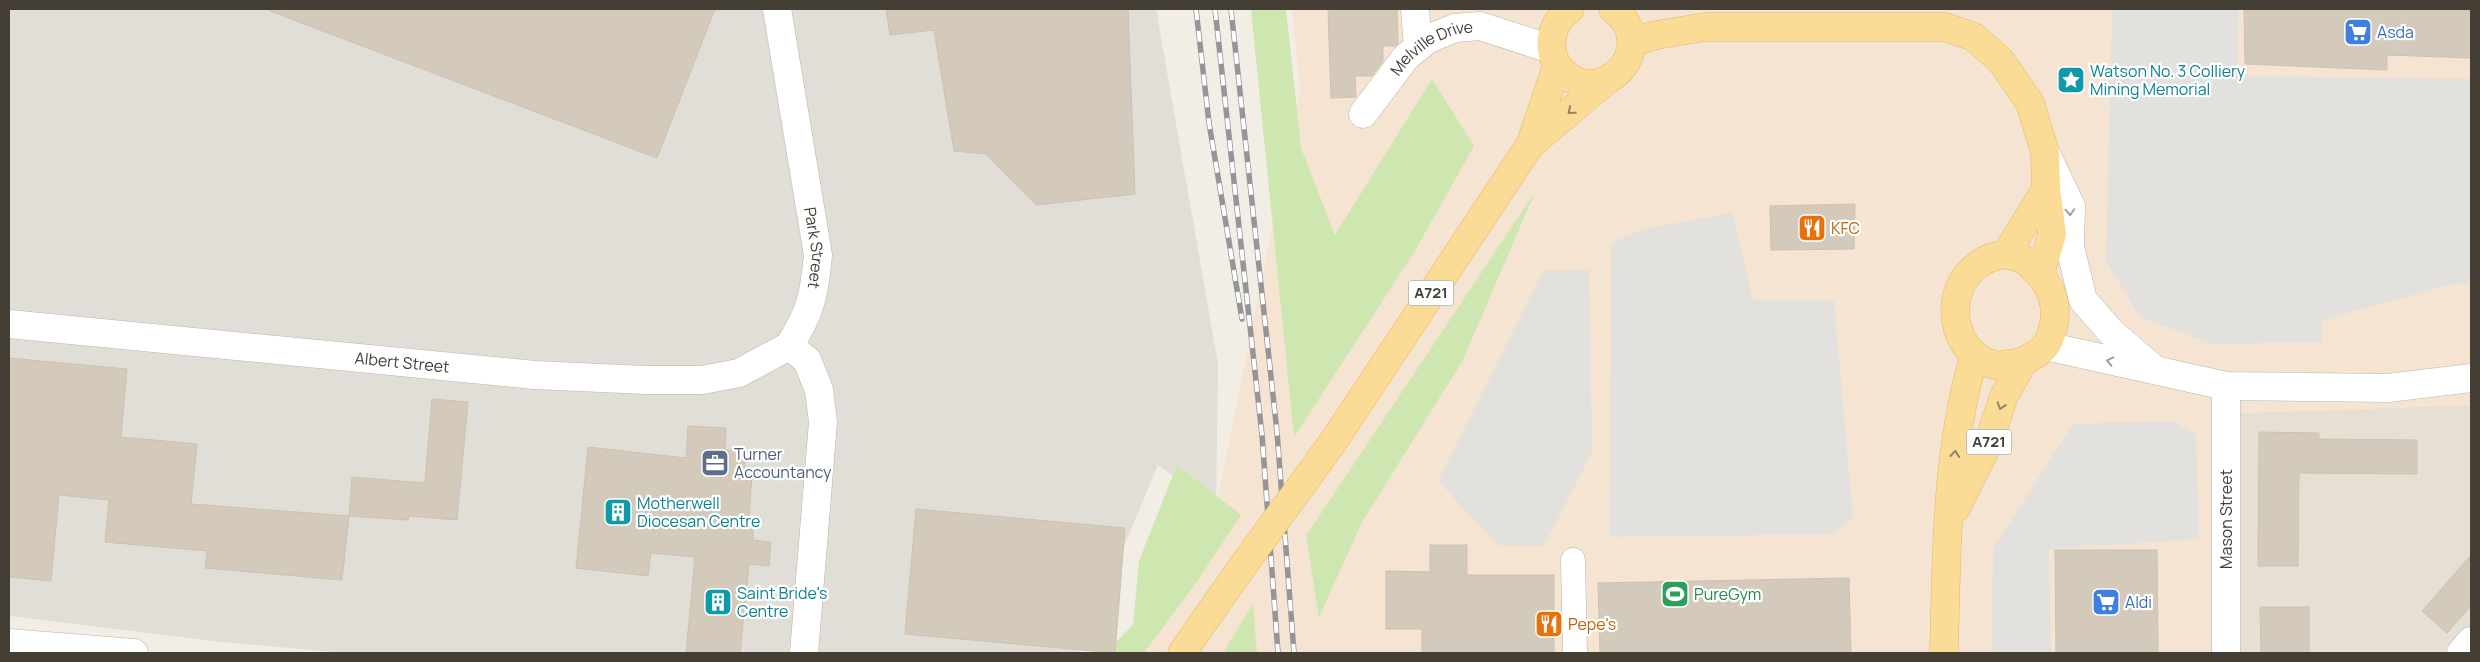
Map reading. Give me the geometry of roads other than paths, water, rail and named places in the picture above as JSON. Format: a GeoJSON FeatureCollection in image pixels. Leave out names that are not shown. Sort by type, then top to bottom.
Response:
{"type":"FeatureCollection","features":[{"type":"Feature","properties":{"kind":"main road","name":"A721"},"geometry":{"type":"LineString","coordinates":[[1530,145],[1554,57],[1551,35],[1556,22],[1570,9]]}},
{"type":"Feature","properties":{"kind":"main road"},"geometry":{"type":"LineString","coordinates":[[1613,9],[1620,14],[1628,26],[1632,42],[1656,35],[1705,26],[1945,27],[1974,37],[2001,61],[2030,103],[2045,152],[2046,189],[2052,234],[2040,275]]}},
{"type":"Feature","properties":{"kind":"main road","name":"A721"},"geometry":{"type":"LineString","coordinates":[[1182,653],[1333,442],[1530,145],[1620,71],[1630,55],[1632,42]]}},
{"type":"Feature","properties":{"kind":"main road"},"geometry":{"type":"LineString","coordinates":[[1554,57],[1572,78],[1578,81],[1592,83],[1608,80]]}},
{"type":"Feature","properties":{"kind":"main road"},"geometry":{"type":"LineString","coordinates":[[2006,254],[2046,189]]}},
{"type":"Feature","properties":{"kind":"main road"},"geometry":{"type":"LineString","coordinates":[[1974,356],[1962,341],[1954,304],[1964,281],[1976,266],[1991,257],[2006,254],[2024,260],[2040,275],[2055,301],[2053,330],[2046,346]]}},
{"type":"Feature","properties":{"kind":"main road","name":"A721"},"geometry":{"type":"LineString","coordinates":[[1944,653],[1949,520],[1960,413],[1974,356],[1996,365],[2022,362],[2046,346]]}},
{"type":"Feature","properties":{"kind":"main road","name":"A721"},"geometry":{"type":"LineString","coordinates":[[1949,520],[1988,444],[2004,396],[2022,362]]}},
{"type":"Feature","properties":{"kind":"street","name":"Park Street"},"geometry":{"type":"LineString","coordinates":[[777,9],[818,255],[815,290],[804,322],[789,346]]}},
{"type":"Feature","properties":{"kind":"street"},"geometry":{"type":"LineString","coordinates":[[1415,9],[1418,47]]}},
{"type":"Feature","properties":{"kind":"street","name":"Melville Drive"},"geometry":{"type":"LineString","coordinates":[[1363,114],[1406,57],[1428,39],[1455,28],[1480,26],[1554,57]]}},
{"type":"Feature","properties":{"kind":"street"},"geometry":{"type":"LineString","coordinates":[[2045,152],[2071,206],[2070,248],[2083,300],[2112,333],[2157,372]]}},
{"type":"Feature","properties":{"kind":"street","name":"Albert Street"},"geometry":{"type":"LineString","coordinates":[[9,324],[535,375],[646,380],[702,380],[739,373],[789,346]]}},
{"type":"Feature","properties":{"kind":"street"},"geometry":{"type":"LineString","coordinates":[[789,346],[807,360],[819,390],[823,422],[804,653]]}},
{"type":"Feature","properties":{"kind":"street"},"geometry":{"type":"LineString","coordinates":[[2046,346],[2226,386],[2388,388],[2471,378]]}},
{"type":"Feature","properties":{"kind":"street","name":"Mason Street"},"geometry":{"type":"LineString","coordinates":[[2226,386],[2226,653]]}},
{"type":"Feature","properties":{"kind":"street"},"geometry":{"type":"LineString","coordinates":[[1573,560],[1574,653]]}},
{"type":"Feature","properties":{"kind":"street"},"geometry":{"type":"LineString","coordinates":[[2461,653],[2471,641]]}},
{"type":"Feature","properties":{"kind":"street"},"geometry":{"type":"LineString","coordinates":[[9,643],[134,653]]}},
{"type":"Feature","properties":{"kind":"railway"},"geometry":{"type":"LineString","coordinates":[[1196,9],[1209,123],[1242,319]]}},
{"type":"Feature","properties":{"kind":"railway"},"geometry":{"type":"LineString","coordinates":[[1215,9],[1262,435],[1278,653]]}},
{"type":"Feature","properties":{"kind":"railway"},"geometry":{"type":"LineString","coordinates":[[1231,9],[1277,432],[1294,653]]}},
{"type":"Feature","properties":{"kind":"place","name":"Asda"},"geometry":{"type":"Point","coordinates":[2358,32]}},
{"type":"Feature","properties":{"kind":"place","name":"Watson No. 3 Colliery Mining Memorial"},"geometry":{"type":"Point","coordinates":[2071,80]}},
{"type":"Feature","properties":{"kind":"place","name":"KFC"},"geometry":{"type":"Point","coordinates":[1812,228]}},
{"type":"Feature","properties":{"kind":"place","name":"Turner Accountancy"},"geometry":{"type":"Point","coordinates":[715,463]}},
{"type":"Feature","properties":{"kind":"place","name":"Motherwell Diocesan Centre"},"geometry":{"type":"Point","coordinates":[618,512]}},
{"type":"Feature","properties":{"kind":"place","name":"PureGym"},"geometry":{"type":"Point","coordinates":[1675,594]}},
{"type":"Feature","properties":{"kind":"place","name":"Saint Bride's Centre"},"geometry":{"type":"Point","coordinates":[718,602]}},
{"type":"Feature","properties":{"kind":"place","name":"Aldi"},"geometry":{"type":"Point","coordinates":[2106,602]}},
{"type":"Feature","properties":{"kind":"place","name":"Pepe's"},"geometry":{"type":"Point","coordinates":[1549,624]}}]}
